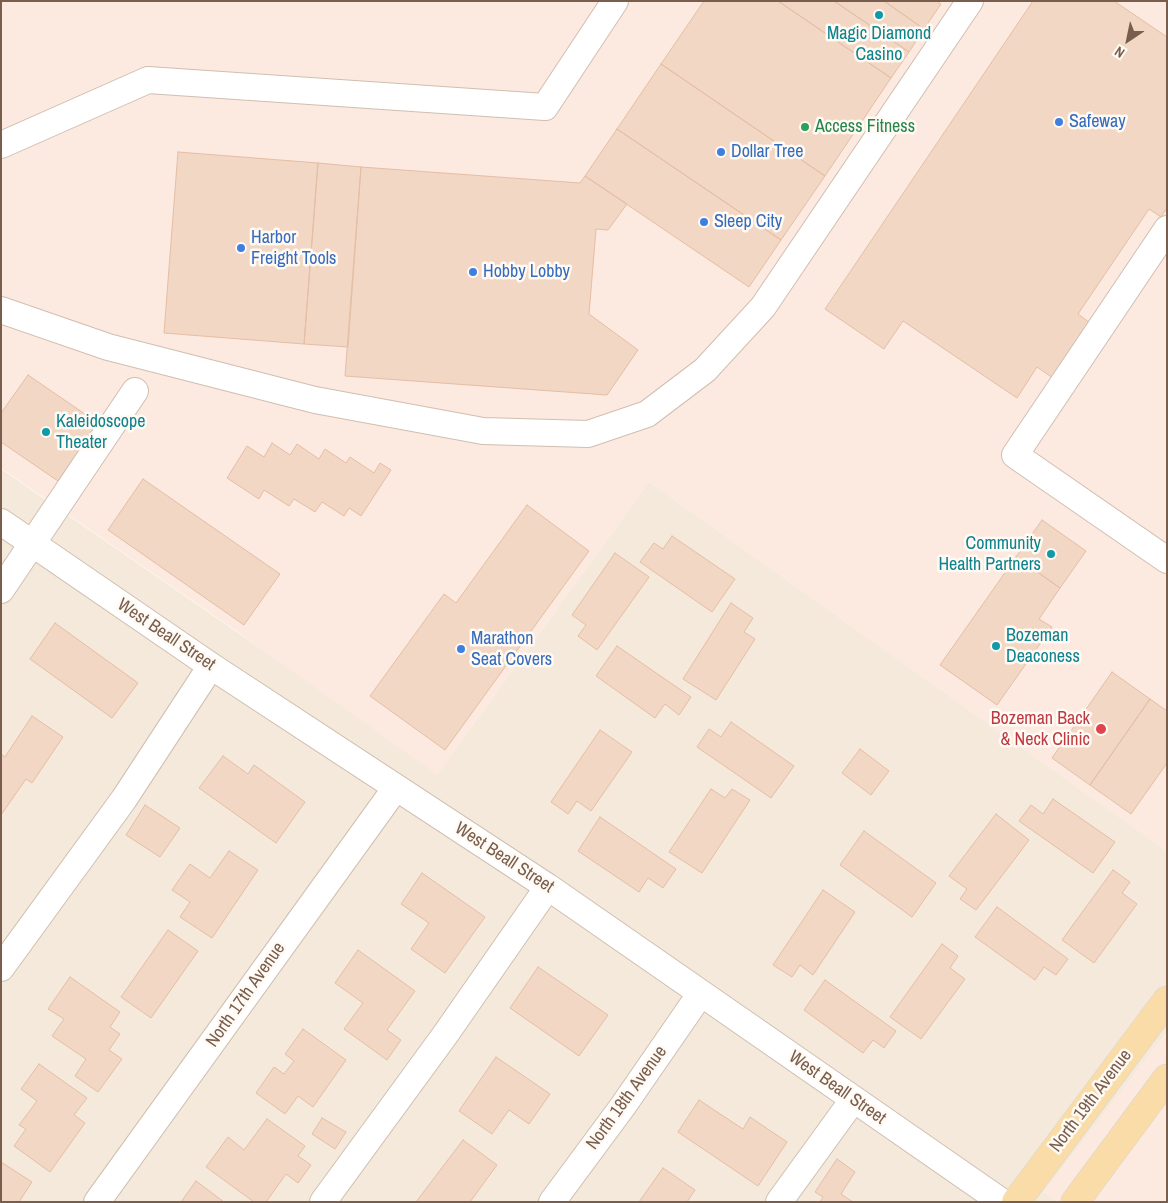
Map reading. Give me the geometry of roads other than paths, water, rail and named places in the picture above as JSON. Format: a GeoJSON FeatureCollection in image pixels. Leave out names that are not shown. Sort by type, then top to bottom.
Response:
{"type":"FeatureCollection","features":[{"type":"Feature","properties":{"kind":"main road","name":"North 19th Avenue"},"geometry":{"type":"LineString","coordinates":[[1016,1202],[1167,1000]]}},
{"type":"Feature","properties":{"kind":"main road"},"geometry":{"type":"LineString","coordinates":[[1075,1202],[1167,1078]]}},
{"type":"Feature","properties":{"kind":"street"},"geometry":{"type":"LineString","coordinates":[[1,145],[148,80],[544,107],[614,1]]}},
{"type":"Feature","properties":{"kind":"street"},"geometry":{"type":"LineString","coordinates":[[1,310],[108,347],[315,400],[483,431],[588,434],[647,414],[705,370],[763,307],[970,1]]}},
{"type":"Feature","properties":{"kind":"street"},"geometry":{"type":"LineString","coordinates":[[1167,229],[1015,455],[1167,560]]}},
{"type":"Feature","properties":{"kind":"street"},"geometry":{"type":"LineString","coordinates":[[1,590],[135,391]]}},
{"type":"Feature","properties":{"kind":"street","name":"West Beall Street"},"geometry":{"type":"LineString","coordinates":[[1,522],[395,789],[548,887],[1002,1202]]}},
{"type":"Feature","properties":{"kind":"street"},"geometry":{"type":"LineString","coordinates":[[1,968],[124,799],[211,666]]}},
{"type":"Feature","properties":{"kind":"street","name":"North 17th Avenue"},"geometry":{"type":"LineString","coordinates":[[97,1202],[395,789]]}},
{"type":"Feature","properties":{"kind":"street"},"geometry":{"type":"LineString","coordinates":[[323,1202],[445,1035],[548,887]]}},
{"type":"Feature","properties":{"kind":"street","name":"North 18th Avenue"},"geometry":{"type":"LineString","coordinates":[[552,1202],[623,1106],[701,993]]}},
{"type":"Feature","properties":{"kind":"street"},"geometry":{"type":"LineString","coordinates":[[779,1202],[853,1100]]}},
{"type":"Feature","properties":{"kind":"place","name":"Magic Diamond Casino"},"geometry":{"type":"Point","coordinates":[879,15]}},
{"type":"Feature","properties":{"kind":"place","name":"Safeway"},"geometry":{"type":"Point","coordinates":[1059,122]}},
{"type":"Feature","properties":{"kind":"place","name":"Access Fitness"},"geometry":{"type":"Point","coordinates":[805,127]}},
{"type":"Feature","properties":{"kind":"place","name":"Dollar Tree"},"geometry":{"type":"Point","coordinates":[721,152]}},
{"type":"Feature","properties":{"kind":"place","name":"Sleep City"},"geometry":{"type":"Point","coordinates":[704,222]}},
{"type":"Feature","properties":{"kind":"place","name":"Harbor Freight Tools"},"geometry":{"type":"Point","coordinates":[241,248]}},
{"type":"Feature","properties":{"kind":"place","name":"Hobby Lobby"},"geometry":{"type":"Point","coordinates":[473,272]}},
{"type":"Feature","properties":{"kind":"place","name":"Kaleidoscope Theater"},"geometry":{"type":"Point","coordinates":[46,432]}},
{"type":"Feature","properties":{"kind":"place","name":"Community Health Partners"},"geometry":{"type":"Point","coordinates":[1051,554]}},
{"type":"Feature","properties":{"kind":"place","name":"Bozeman Deaconess"},"geometry":{"type":"Point","coordinates":[996,646]}},
{"type":"Feature","properties":{"kind":"place","name":"Marathon Seat Covers"},"geometry":{"type":"Point","coordinates":[461,649]}},
{"type":"Feature","properties":{"kind":"place","name":"Bozeman Back & Neck Clinic"},"geometry":{"type":"Point","coordinates":[1101,729]}}]}
